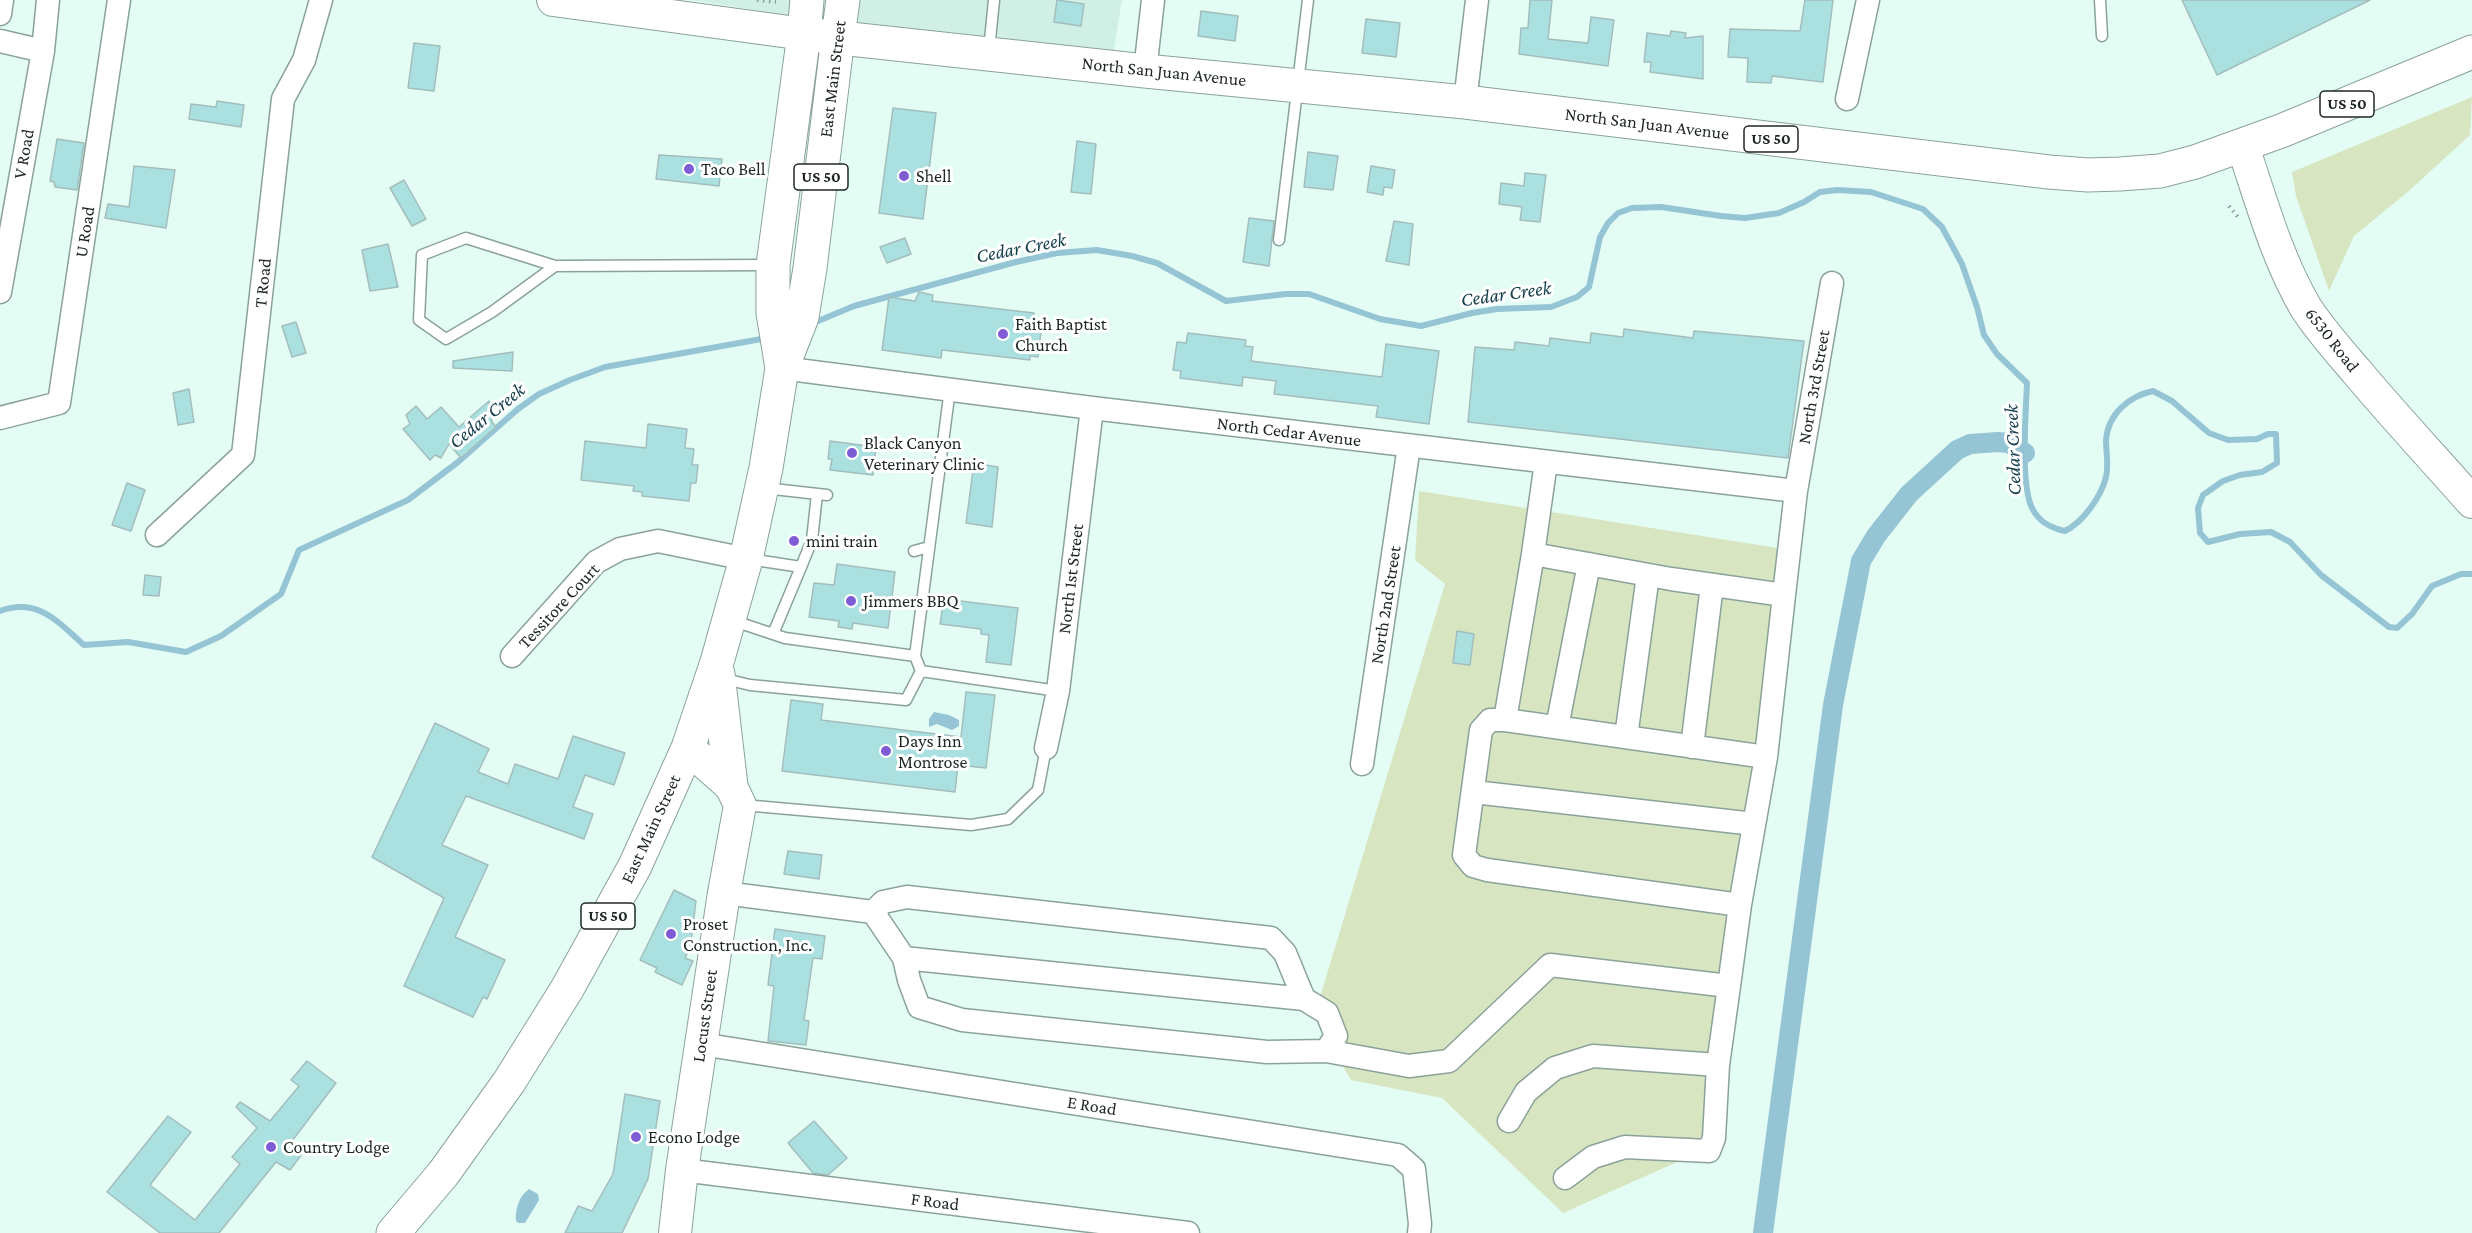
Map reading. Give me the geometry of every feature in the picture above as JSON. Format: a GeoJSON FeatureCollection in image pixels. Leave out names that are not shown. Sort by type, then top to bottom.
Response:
{"type":"FeatureCollection","features":[{"type":"Feature","properties":{"kind":"main road","name":"East Main Street"},"geometry":{"type":"LineString","coordinates":[[393,1233],[443,1174],[490,1110],[567,989],[635,866],[688,748],[717,670],[762,488],[782,368],[787,315],[810,268],[843,0]]}},
{"type":"Feature","properties":{"kind":"main road","name":"East Main Street"},"geometry":{"type":"LineString","coordinates":[[787,315],[773,265],[804,34],[792,1]]}},
{"type":"Feature","properties":{"kind":"main road","name":"US 50"},"geometry":{"type":"LineString","coordinates":[[804,34],[838,37]]}},
{"type":"Feature","properties":{"kind":"main road","name":"North San Juan Avenue"},"geometry":{"type":"LineString","coordinates":[[838,37],[1145,71],[1465,102],[2025,170],[2088,175],[2160,171],[2243,147],[2472,51]]}},
{"type":"Feature","properties":{"kind":"main road"},"geometry":{"type":"LineString","coordinates":[[717,670],[735,795]]}},
{"type":"Feature","properties":{"kind":"street"},"geometry":{"type":"LineString","coordinates":[[0,14],[2,0]]}},
{"type":"Feature","properties":{"kind":"street","name":"V Road"},"geometry":{"type":"LineString","coordinates":[[0,292],[43,51],[48,0]]}},
{"type":"Feature","properties":{"kind":"street","name":"U Road"},"geometry":{"type":"LineString","coordinates":[[0,418],[59,403],[120,0]]}},
{"type":"Feature","properties":{"kind":"street","name":"T Road"},"geometry":{"type":"LineString","coordinates":[[157,535],[243,455],[283,99],[304,60],[321,0]]}},
{"type":"Feature","properties":{"kind":"street"},"geometry":{"type":"LineString","coordinates":[[553,0],[660,7],[804,34]]}},
{"type":"Feature","properties":{"kind":"street"},"geometry":{"type":"LineString","coordinates":[[1145,71],[1153,0]]}},
{"type":"Feature","properties":{"kind":"street"},"geometry":{"type":"LineString","coordinates":[[1465,102],[1477,0]]}},
{"type":"Feature","properties":{"kind":"street"},"geometry":{"type":"LineString","coordinates":[[1847,99],[1868,0]]}},
{"type":"Feature","properties":{"kind":"street"},"geometry":{"type":"LineString","coordinates":[[0,42],[43,51]]}},
{"type":"Feature","properties":{"kind":"street","name":"6530 Road"},"geometry":{"type":"LineString","coordinates":[[2243,147],[2271,228],[2293,283],[2307,308],[2326,336],[2472,502]]}},
{"type":"Feature","properties":{"kind":"street","name":"North 3rd Street"},"geometry":{"type":"LineString","coordinates":[[1565,1178],[1593,1157],[1625,1147],[1709,1151],[1714,1138],[1718,1065],[1740,905],[1766,757],[1796,491],[1832,282]]}},
{"type":"Feature","properties":{"kind":"street","name":"North Cedar Avenue"},"geometry":{"type":"LineString","coordinates":[[782,368],[1092,408],[1796,491]]}},
{"type":"Feature","properties":{"kind":"street","name":"North 1st Street"},"geometry":{"type":"LineString","coordinates":[[1046,748],[1058,691],[1092,408]]}},
{"type":"Feature","properties":{"kind":"street","name":"North 2nd Street"},"geometry":{"type":"LineString","coordinates":[[1362,764],[1409,446]]}},
{"type":"Feature","properties":{"kind":"street"},"geometry":{"type":"LineString","coordinates":[[1505,720],[1546,462]]}},
{"type":"Feature","properties":{"kind":"street","name":"Tessitore Court"},"geometry":{"type":"LineString","coordinates":[[512,656],[596,562],[620,549],[658,541],[746,559]]}},
{"type":"Feature","properties":{"kind":"street"},"geometry":{"type":"LineString","coordinates":[[1533,554],[1784,596]]}},
{"type":"Feature","properties":{"kind":"street"},"geometry":{"type":"LineString","coordinates":[[1557,728],[1589,564]]}},
{"type":"Feature","properties":{"kind":"street"},"geometry":{"type":"LineString","coordinates":[[1626,737],[1648,575]]}},
{"type":"Feature","properties":{"kind":"street"},"geometry":{"type":"LineString","coordinates":[[1692,747],[1713,585]]}},
{"type":"Feature","properties":{"kind":"street"},"geometry":{"type":"LineString","coordinates":[[1740,905],[1487,870],[1473,866],[1464,855],[1481,730],[1490,720],[1505,720],[1766,757]]}},
{"type":"Feature","properties":{"kind":"street"},"geometry":{"type":"LineString","coordinates":[[688,748],[735,795]]}},
{"type":"Feature","properties":{"kind":"street"},"geometry":{"type":"LineString","coordinates":[[1474,792],[1754,824]]}},
{"type":"Feature","properties":{"kind":"street","name":"Locust Street"},"geometry":{"type":"LineString","coordinates":[[675,1233],[682,1170],[724,893],[735,795]]}},
{"type":"Feature","properties":{"kind":"street"},"geometry":{"type":"LineString","coordinates":[[724,893],[873,912],[904,958],[909,980],[920,1007],[962,1020],[1267,1052],[1326,1052],[1409,1066],[1449,1061],[1550,965],[1729,986]]}},
{"type":"Feature","properties":{"kind":"street"},"geometry":{"type":"LineString","coordinates":[[873,912],[883,902],[907,897],[1271,938],[1285,953],[1304,999]]}},
{"type":"Feature","properties":{"kind":"street"},"geometry":{"type":"LineString","coordinates":[[904,958],[1304,999],[1327,1013],[1336,1036],[1326,1052]]}},
{"type":"Feature","properties":{"kind":"street","name":"E Road"},"geometry":{"type":"LineString","coordinates":[[701,1044],[1398,1155],[1414,1168],[1419,1233]]}},
{"type":"Feature","properties":{"kind":"street"},"geometry":{"type":"LineString","coordinates":[[1509,1121],[1526,1092],[1555,1068],[1593,1056],[1718,1065]]}},
{"type":"Feature","properties":{"kind":"street","name":"F Road"},"geometry":{"type":"LineString","coordinates":[[682,1170],[1188,1233]]}},
{"type":"Feature","properties":{"kind":"lane"},"geometry":{"type":"LineString","coordinates":[[988,53],[994,0]]}},
{"type":"Feature","properties":{"kind":"lane"},"geometry":{"type":"LineString","coordinates":[[1279,240],[1308,0]]}},
{"type":"Feature","properties":{"kind":"lane"},"geometry":{"type":"LineString","coordinates":[[2100,0],[2102,36]]}},
{"type":"Feature","properties":{"kind":"lane"},"geometry":{"type":"LineString","coordinates":[[555,266],[492,312],[446,339],[419,320],[422,255],[466,238],[555,266],[773,265]]}},
{"type":"Feature","properties":{"kind":"lane"},"geometry":{"type":"LineString","coordinates":[[717,670],[750,685],[906,700],[921,671],[915,656],[950,389]]}},
{"type":"Feature","properties":{"kind":"lane"},"geometry":{"type":"LineString","coordinates":[[762,488],[822,495],[818,541],[801,567],[773,634]]}},
{"type":"Feature","properties":{"kind":"lane"},"geometry":{"type":"LineString","coordinates":[[923,514],[932,521]]}},
{"type":"Feature","properties":{"kind":"lane"},"geometry":{"type":"LineString","coordinates":[[914,551],[929,547]]}},
{"type":"Feature","properties":{"kind":"lane"},"geometry":{"type":"LineString","coordinates":[[746,559],[801,567]]}},
{"type":"Feature","properties":{"kind":"lane"},"geometry":{"type":"LineString","coordinates":[[729,620],[785,638],[915,656]]}},
{"type":"Feature","properties":{"kind":"lane"},"geometry":{"type":"LineString","coordinates":[[921,671],[1058,691]]}},
{"type":"Feature","properties":{"kind":"lane"},"geometry":{"type":"LineString","coordinates":[[735,795],[971,825],[1008,819],[1038,790],[1046,748]]}},
{"type":"Feature","properties":{"kind":"path"},"geometry":{"type":"LineString","coordinates":[[757,0],[792,1]]}},
{"type":"Feature","properties":{"kind":"shaded area"},"geometry":{"type":"Polygon","coordinates":[[[692,0],[1122,0],[1111,67],[692,0]]]}},
{"type":"Feature","properties":{"kind":"shaded area"},"geometry":{"type":"Polygon","coordinates":[[[2472,97],[2470,135],[2410,190],[2354,236],[2329,291],[2296,196],[2292,172],[2472,97]]]}},
{"type":"Feature","properties":{"kind":"shaded area"},"geometry":{"type":"Polygon","coordinates":[[[1419,491],[1784,549],[1706,1149],[1563,1213],[1442,1098],[1351,1080],[1314,1017],[1445,584],[1415,560],[1419,491]]]}},
{"type":"Feature","properties":{"kind":"water"},"geometry":{"type":"Polygon","coordinates":[[[934,712],[959,720],[959,726],[952,730],[937,724],[929,727],[929,719],[934,712]]]}},
{"type":"Feature","properties":{"kind":"water"},"geometry":{"type":"Polygon","coordinates":[[[529,1189],[538,1194],[539,1200],[525,1223],[518,1223],[516,1216],[518,1203],[529,1189]]]}},
{"type":"Feature","properties":{"kind":"building"},"geometry":{"type":"Polygon","coordinates":[[[1057,0],[1084,4],[1081,26],[1054,22],[1057,0]]]}},
{"type":"Feature","properties":{"kind":"building"},"geometry":{"type":"Polygon","coordinates":[[[1530,0],[1552,0],[1548,39],[1588,43],[1591,17],[1614,20],[1608,66],[1519,54],[1521,28],[1528,28],[1530,0]]]}},
{"type":"Feature","properties":{"kind":"building"},"geometry":{"type":"Polygon","coordinates":[[[1805,0],[1833,0],[1823,82],[1772,76],[1771,83],[1747,82],[1748,58],[1728,57],[1730,29],[1800,31],[1805,0]]]}},
{"type":"Feature","properties":{"kind":"building"},"geometry":{"type":"Polygon","coordinates":[[[2182,0],[2370,0],[2217,75],[2182,0]]]}},
{"type":"Feature","properties":{"kind":"building"},"geometry":{"type":"Polygon","coordinates":[[[1201,11],[1238,16],[1235,41],[1198,36],[1201,11]]]}},
{"type":"Feature","properties":{"kind":"building"},"geometry":{"type":"Polygon","coordinates":[[[1366,19],[1400,23],[1396,57],[1362,53],[1366,19]]]}},
{"type":"Feature","properties":{"kind":"building"},"geometry":{"type":"Polygon","coordinates":[[[1671,31],[1686,33],[1685,38],[1703,36],[1703,79],[1650,72],[1651,62],[1644,62],[1647,33],[1670,36],[1671,31]]]}},
{"type":"Feature","properties":{"kind":"building"},"geometry":{"type":"Polygon","coordinates":[[[414,43],[440,46],[434,91],[408,88],[414,43]]]}},
{"type":"Feature","properties":{"kind":"building"},"geometry":{"type":"Polygon","coordinates":[[[217,101],[244,105],[241,127],[189,119],[191,104],[216,107],[217,101]]]}},
{"type":"Feature","properties":{"kind":"building"},"geometry":{"type":"Polygon","coordinates":[[[893,108],[936,113],[923,219],[879,213],[893,108]]]}},
{"type":"Feature","properties":{"kind":"building"},"geometry":{"type":"Polygon","coordinates":[[[57,139],[84,143],[77,190],[55,187],[54,182],[50,181],[57,139]]]}},
{"type":"Feature","properties":{"kind":"building"},"geometry":{"type":"Polygon","coordinates":[[[1077,141],[1096,144],[1091,194],[1071,192],[1077,141]]]}},
{"type":"Feature","properties":{"kind":"building"},"geometry":{"type":"Polygon","coordinates":[[[1308,152],[1338,156],[1333,190],[1304,187],[1308,152]]]}},
{"type":"Feature","properties":{"kind":"building","name":"Taco Bell"},"geometry":{"type":"Polygon","coordinates":[[[659,155],[722,159],[719,186],[656,179],[659,155]]]}},
{"type":"Feature","properties":{"kind":"building"},"geometry":{"type":"Polygon","coordinates":[[[134,166],[175,170],[166,228],[105,218],[108,204],[129,207],[134,166]]]}},
{"type":"Feature","properties":{"kind":"building"},"geometry":{"type":"Polygon","coordinates":[[[1371,166],[1395,170],[1392,188],[1384,187],[1383,195],[1367,192],[1371,166]]]}},
{"type":"Feature","properties":{"kind":"building"},"geometry":{"type":"Polygon","coordinates":[[[1525,173],[1546,175],[1540,222],[1520,220],[1522,207],[1499,204],[1501,183],[1524,186],[1525,173]]]}},
{"type":"Feature","properties":{"kind":"building"},"geometry":{"type":"Polygon","coordinates":[[[404,180],[426,219],[412,226],[390,188],[404,180]]]}},
{"type":"Feature","properties":{"kind":"building"},"geometry":{"type":"Polygon","coordinates":[[[1249,218],[1274,221],[1269,266],[1243,262],[1249,218]]]}},
{"type":"Feature","properties":{"kind":"building"},"geometry":{"type":"Polygon","coordinates":[[[1394,221],[1413,224],[1409,265],[1386,261],[1394,221]]]}},
{"type":"Feature","properties":{"kind":"building"},"geometry":{"type":"Polygon","coordinates":[[[905,238],[911,254],[887,263],[880,247],[905,238]]]}},
{"type":"Feature","properties":{"kind":"building"},"geometry":{"type":"Polygon","coordinates":[[[388,244],[398,287],[370,291],[362,250],[388,244]]]}},
{"type":"Feature","properties":{"kind":"building"},"geometry":{"type":"Polygon","coordinates":[[[919,292],[933,295],[932,301],[1034,313],[1033,321],[1042,323],[1038,357],[1030,356],[1030,360],[942,350],[941,358],[882,350],[889,297],[915,301],[919,292]]]}},
{"type":"Feature","properties":{"kind":"building"},"geometry":{"type":"Polygon","coordinates":[[[296,322],[306,353],[292,357],[282,326],[296,322]]]}},
{"type":"Feature","properties":{"kind":"building"},"geometry":{"type":"Polygon","coordinates":[[[1624,329],[1693,338],[1694,331],[1804,341],[1788,458],[1468,422],[1475,347],[1514,350],[1515,342],[1549,346],[1550,338],[1590,343],[1591,333],[1623,337],[1624,329]]]}},
{"type":"Feature","properties":{"kind":"building"},"geometry":{"type":"Polygon","coordinates":[[[1188,333],[1246,340],[1245,346],[1253,347],[1251,361],[1382,377],[1386,344],[1439,351],[1429,424],[1376,417],[1378,406],[1274,394],[1276,381],[1243,377],[1242,386],[1180,378],[1181,371],[1173,370],[1177,342],[1186,343],[1188,333]]]}},
{"type":"Feature","properties":{"kind":"building"},"geometry":{"type":"Polygon","coordinates":[[[513,352],[512,371],[453,368],[453,361],[513,352]]]}},
{"type":"Feature","properties":{"kind":"building"},"geometry":{"type":"Polygon","coordinates":[[[189,389],[194,422],[178,425],[173,393],[189,389]]]}},
{"type":"Feature","properties":{"kind":"building"},"geometry":{"type":"Polygon","coordinates":[[[489,401],[492,422],[496,427],[461,458],[449,444],[441,458],[435,455],[430,460],[403,429],[410,424],[406,415],[416,406],[427,419],[441,407],[459,427],[489,401]]]}},
{"type":"Feature","properties":{"kind":"building"},"geometry":{"type":"Polygon","coordinates":[[[648,424],[687,429],[685,448],[694,449],[692,465],[698,465],[696,483],[691,483],[689,501],[642,496],[642,492],[633,491],[634,486],[581,480],[585,441],[646,448],[648,424]]]}},
{"type":"Feature","properties":{"kind":"building","name":"Black Canyon Veterinary Clinic"},"geometry":{"type":"Polygon","coordinates":[[[830,441],[876,447],[873,475],[830,470],[832,459],[828,459],[830,441]]]}},
{"type":"Feature","properties":{"kind":"building"},"geometry":{"type":"Polygon","coordinates":[[[974,463],[998,467],[992,527],[966,523],[974,463]]]}},
{"type":"Feature","properties":{"kind":"building"},"geometry":{"type":"Polygon","coordinates":[[[127,483],[145,490],[131,531],[112,525],[127,483]]]}},
{"type":"Feature","properties":{"kind":"building","name":"Jimmers BBQ"},"geometry":{"type":"Polygon","coordinates":[[[837,564],[895,572],[888,628],[853,623],[852,629],[838,627],[839,621],[809,617],[814,583],[834,585],[837,564]]]}},
{"type":"Feature","properties":{"kind":"building"},"geometry":{"type":"Polygon","coordinates":[[[145,575],[161,577],[159,596],[143,595],[145,575]]]}},
{"type":"Feature","properties":{"kind":"building"},"geometry":{"type":"Polygon","coordinates":[[[944,599],[1018,608],[1011,665],[986,662],[989,635],[981,634],[981,629],[940,624],[944,599]]]}},
{"type":"Feature","properties":{"kind":"building"},"geometry":{"type":"Polygon","coordinates":[[[1457,631],[1474,634],[1470,665],[1453,663],[1457,631]]]}},
{"type":"Feature","properties":{"kind":"building","name":"Days Inn Montrose"},"geometry":{"type":"Polygon","coordinates":[[[966,692],[995,695],[986,768],[958,765],[955,792],[782,771],[791,700],[823,704],[821,720],[961,737],[966,692]]]}},
{"type":"Feature","properties":{"kind":"building"},"geometry":{"type":"Polygon","coordinates":[[[435,723],[489,749],[478,772],[508,784],[515,764],[558,779],[573,736],[625,753],[614,785],[585,775],[573,807],[593,814],[584,839],[466,796],[442,845],[488,865],[455,937],[505,960],[487,999],[483,997],[473,1017],[404,986],[444,898],[372,857],[435,723]]]}},
{"type":"Feature","properties":{"kind":"building"},"geometry":{"type":"Polygon","coordinates":[[[788,851],[822,855],[819,879],[784,874],[788,851]]]}},
{"type":"Feature","properties":{"kind":"building","name":"Proset Construction, Inc."},"geometry":{"type":"Polygon","coordinates":[[[674,890],[696,901],[691,941],[693,942],[685,958],[693,961],[682,985],[655,972],[657,968],[640,960],[674,890]]]}},
{"type":"Feature","properties":{"kind":"building"},"geometry":{"type":"Polygon","coordinates":[[[775,929],[825,936],[822,959],[813,958],[804,1020],[809,1021],[806,1045],[768,1041],[774,986],[768,985],[775,929]]]}},
{"type":"Feature","properties":{"kind":"building","name":"Country Lodge"},"geometry":{"type":"Polygon","coordinates":[[[307,1061],[336,1083],[292,1141],[305,1150],[290,1170],[276,1162],[219,1233],[160,1233],[107,1192],[168,1116],[191,1132],[150,1185],[195,1220],[240,1164],[232,1157],[257,1128],[236,1107],[240,1102],[270,1121],[299,1086],[291,1080],[307,1061]]]}},
{"type":"Feature","properties":{"kind":"building","name":"Econo Lodge"},"geometry":{"type":"Polygon","coordinates":[[[625,1094],[660,1101],[648,1179],[622,1233],[565,1233],[578,1206],[592,1211],[613,1174],[625,1094]]]}},
{"type":"Feature","properties":{"kind":"building"},"geometry":{"type":"Polygon","coordinates":[[[814,1121],[847,1158],[828,1175],[813,1173],[788,1143],[814,1121]]]}},
{"type":"Feature","properties":{"kind":"waterway","name":"Cedar Creek"},"geometry":{"type":"LineString","coordinates":[[811,324],[854,306],[1016,262],[1057,253],[1097,250],[1157,263],[1226,301],[1286,294],[1309,294],[1380,319],[1421,326],[1497,309],[1551,307],[1577,297],[1589,287],[1600,237],[1608,223],[1618,213],[1632,208],[1661,207],[1745,218],[1779,213],[1820,192],[1837,190],[1871,192],[1923,209],[1942,227],[1962,264],[1984,335],[1997,354],[2027,383],[2025,465],[2028,497],[2032,508],[2046,524],[2065,531],[2078,522],[2090,508],[2104,485],[2107,463],[2106,440],[2115,414],[2136,397],[2153,391],[2172,401],[2209,433],[2228,440],[2257,439],[2268,434],[2276,434],[2277,463],[2262,472],[2240,475],[2223,481],[2203,495],[2198,508],[2200,533],[2208,542],[2240,534],[2271,532],[2290,542],[2321,575],[2389,627],[2397,628],[2412,614],[2432,586],[2461,574],[2472,574]]}},
{"type":"Feature","properties":{"kind":"waterway","name":"Cedar Creek"},"geometry":{"type":"LineString","coordinates":[[0,611],[13,607],[26,607],[46,614],[84,645],[128,642],[186,652],[221,636],[281,594],[299,550],[408,500],[458,462],[518,409],[539,394],[605,367],[767,338]]}},
{"type":"Feature","properties":{"kind":"waterway"},"geometry":{"type":"LineString","coordinates":[[1763,1233],[1833,705],[1861,561],[1876,536],[1909,494],[1957,450],[1970,444],[1998,442],[2009,443],[2025,453]]}},
{"type":"Feature","properties":{"kind":"place","name":"Taco Bell"},"geometry":{"type":"Point","coordinates":[689,169]}},
{"type":"Feature","properties":{"kind":"place","name":"Shell"},"geometry":{"type":"Point","coordinates":[904,176]}},
{"type":"Feature","properties":{"kind":"place","name":"Faith Baptist Church"},"geometry":{"type":"Point","coordinates":[1003,334]}},
{"type":"Feature","properties":{"kind":"place","name":"Black Canyon Veterinary Clinic"},"geometry":{"type":"Point","coordinates":[852,453]}},
{"type":"Feature","properties":{"kind":"place","name":"mini train"},"geometry":{"type":"Point","coordinates":[794,541]}},
{"type":"Feature","properties":{"kind":"place","name":"Jimmers BBQ"},"geometry":{"type":"Point","coordinates":[851,601]}},
{"type":"Feature","properties":{"kind":"place","name":"Days Inn Montrose"},"geometry":{"type":"Point","coordinates":[886,751]}},
{"type":"Feature","properties":{"kind":"place","name":"Proset Construction, Inc."},"geometry":{"type":"Point","coordinates":[671,934]}},
{"type":"Feature","properties":{"kind":"place","name":"Econo Lodge"},"geometry":{"type":"Point","coordinates":[636,1137]}},
{"type":"Feature","properties":{"kind":"place","name":"Country Lodge"},"geometry":{"type":"Point","coordinates":[271,1147]}}]}
